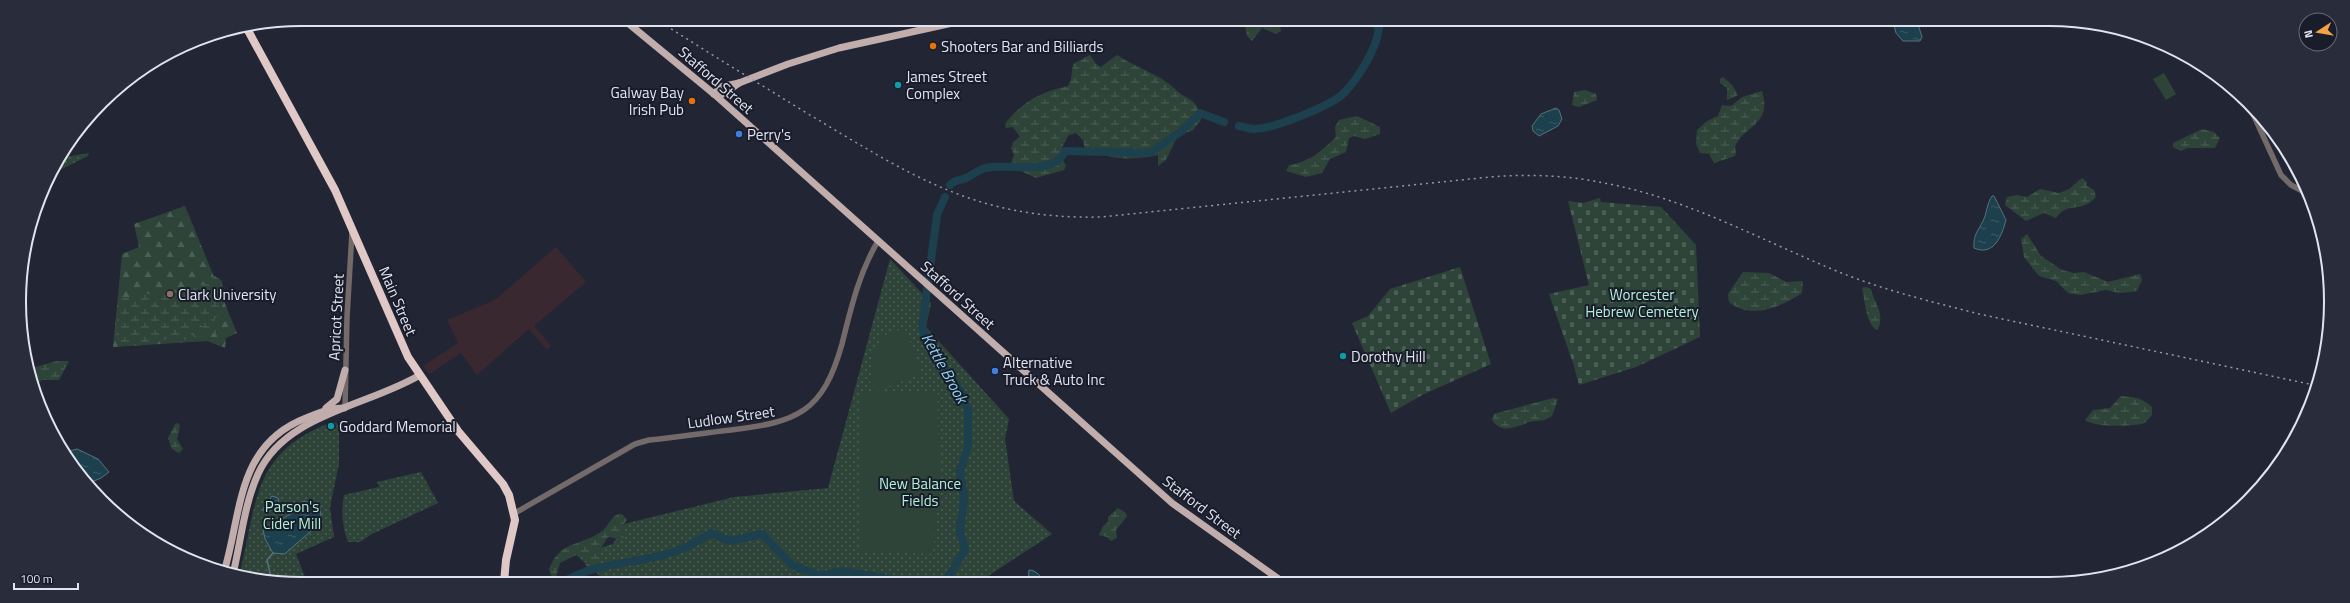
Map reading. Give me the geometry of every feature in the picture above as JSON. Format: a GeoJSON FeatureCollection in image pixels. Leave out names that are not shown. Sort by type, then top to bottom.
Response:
{"type":"FeatureCollection","features":[{"type":"Feature","properties":{"kind":"highway","name":"Main Street"},"geometry":{"type":"LineString","coordinates":[[247,31],[328,178],[352,227],[402,344],[420,375],[458,431],[503,484],[512,501],[515,513]]}},
{"type":"Feature","properties":{"kind":"highway"},"geometry":{"type":"LineString","coordinates":[[504,577],[506,560],[515,513]]}},
{"type":"Feature","properties":{"kind":"main road","name":"Stafford Street"},"geometry":{"type":"LineString","coordinates":[[631,26],[714,94],[1172,503],[1276,577]]}},
{"type":"Feature","properties":{"kind":"main road"},"geometry":{"type":"LineString","coordinates":[[714,94],[720,87],[740,83],[838,48],[939,26]]}},
{"type":"Feature","properties":{"kind":"main road"},"geometry":{"type":"LineString","coordinates":[[321,412],[337,399],[345,370]]}},
{"type":"Feature","properties":{"kind":"main road"},"geometry":{"type":"LineString","coordinates":[[234,569],[250,494],[263,464],[277,446],[296,430],[345,408],[396,388],[420,375]]}},
{"type":"Feature","properties":{"kind":"main road"},"geometry":{"type":"LineString","coordinates":[[225,566],[241,493],[254,462],[272,440],[286,428],[321,412],[333,408],[345,408]]}},
{"type":"Feature","properties":{"kind":"street"},"geometry":{"type":"LineString","coordinates":[[2256,120],[2281,175],[2291,185],[2300,190]]}},
{"type":"Feature","properties":{"kind":"street","name":"Apricot Street"},"geometry":{"type":"LineString","coordinates":[[345,408],[347,317],[352,256],[352,227]]}},
{"type":"Feature","properties":{"kind":"street","name":"Ludlow Street"},"geometry":{"type":"LineString","coordinates":[[515,513],[635,444],[649,440],[767,426],[790,418],[805,410],[818,398],[831,378],[863,268],[878,241]]}},
{"type":"Feature","properties":{"kind":"street"},"geometry":{"type":"LineString","coordinates":[[352,256],[362,251]]}},
{"type":"Feature","properties":{"kind":"shaded area"},"geometry":{"type":"Polygon","coordinates":[[[556,247],[586,282],[534,326],[551,346],[547,350],[529,329],[477,375],[461,353],[429,374],[423,366],[458,343],[447,320],[495,300],[556,247]]]}},
{"type":"Feature","properties":{"kind":"green space"},"geometry":{"type":"Polygon","coordinates":[[[1245,26],[1280,26],[1281,31],[1276,34],[1262,28],[1252,41],[1247,36],[1245,26]]]}},
{"type":"Feature","properties":{"kind":"green space"},"geometry":{"type":"Polygon","coordinates":[[[1090,55],[1096,64],[1101,67],[1117,55],[1168,83],[1194,103],[1197,107],[1201,120],[1192,131],[1178,135],[1166,160],[1158,166],[1158,155],[1119,158],[1096,152],[1086,155],[1083,140],[1076,133],[1069,135],[1063,146],[1062,157],[1066,166],[1064,170],[1036,178],[1015,168],[1011,163],[1014,155],[1011,148],[1013,142],[1020,137],[1013,127],[1006,128],[1005,124],[1018,109],[1041,94],[1068,86],[1071,79],[1073,64],[1090,55]]]}},
{"type":"Feature","properties":{"kind":"green space"},"geometry":{"type":"Polygon","coordinates":[[[2164,73],[2176,94],[2166,100],[2153,79],[2164,73]]]}},
{"type":"Feature","properties":{"kind":"green space"},"geometry":{"type":"Polygon","coordinates":[[[1723,77],[1732,85],[1738,95],[1727,100],[1727,88],[1720,83],[1720,79],[1723,77]]]}},
{"type":"Feature","properties":{"kind":"green space"},"geometry":{"type":"Polygon","coordinates":[[[1585,90],[1596,94],[1597,100],[1579,107],[1572,105],[1574,92],[1585,90]]]}},
{"type":"Feature","properties":{"kind":"green space"},"geometry":{"type":"Polygon","coordinates":[[[1762,91],[1764,110],[1757,122],[1741,137],[1736,144],[1735,156],[1714,163],[1709,154],[1700,153],[1696,144],[1697,130],[1707,121],[1718,116],[1722,105],[1731,106],[1742,97],[1762,91]]]}},
{"type":"Feature","properties":{"kind":"green space"},"geometry":{"type":"Polygon","coordinates":[[[1357,116],[1380,127],[1380,134],[1365,139],[1354,136],[1349,138],[1346,152],[1330,159],[1322,173],[1306,177],[1286,171],[1289,165],[1309,159],[1331,142],[1336,137],[1335,127],[1339,120],[1357,116]]]}},
{"type":"Feature","properties":{"kind":"green space"},"geometry":{"type":"Polygon","coordinates":[[[2202,129],[2214,132],[2220,138],[2215,148],[2187,148],[2181,151],[2173,147],[2173,143],[2202,129]]]}},
{"type":"Feature","properties":{"kind":"green space"},"geometry":{"type":"Polygon","coordinates":[[[89,153],[88,156],[59,170],[67,157],[89,153]]]}},
{"type":"Feature","properties":{"kind":"green space"},"geometry":{"type":"Polygon","coordinates":[[[2082,178],[2087,182],[2087,186],[2094,190],[2096,197],[2085,205],[2065,210],[2056,218],[2044,213],[2026,221],[2005,205],[2007,197],[2017,195],[2027,197],[2040,189],[2059,193],[2069,189],[2082,178]]]}},
{"type":"Feature","properties":{"kind":"green space","name":"Worcester Hebrew Cemetery"},"geometry":{"type":"Polygon","coordinates":[[[1600,198],[1601,202],[1661,207],[1696,245],[1700,337],[1636,367],[1579,385],[1574,366],[1549,294],[1589,285],[1568,201],[1583,203],[1600,198]]]}},
{"type":"Feature","properties":{"kind":"green space","name":"Clark University"},"geometry":{"type":"Polygon","coordinates":[[[185,206],[237,333],[226,338],[225,348],[207,341],[113,347],[122,254],[139,247],[134,224],[185,206]]]}},
{"type":"Feature","properties":{"kind":"green space"},"geometry":{"type":"Polygon","coordinates":[[[2027,234],[2041,256],[2062,270],[2074,273],[2084,272],[2108,282],[2140,274],[2142,280],[2137,291],[2120,293],[2106,290],[2080,295],[2068,293],[2056,281],[2039,276],[2024,257],[2021,239],[2027,234]]]}},
{"type":"Feature","properties":{"kind":"green space","name":"New Balance Fields"},"geometry":{"type":"Polygon","coordinates":[[[890,259],[931,303],[926,327],[1009,419],[1005,439],[1014,501],[1052,534],[987,577],[598,577],[600,576],[576,555],[613,544],[624,524],[734,497],[828,488],[890,259]]]}},
{"type":"Feature","properties":{"kind":"green space"},"geometry":{"type":"Polygon","coordinates":[[[1460,267],[1491,364],[1422,395],[1391,413],[1352,323],[1368,316],[1390,289],[1460,267]]]}},
{"type":"Feature","properties":{"kind":"green space"},"geometry":{"type":"Polygon","coordinates":[[[1743,272],[1769,273],[1786,282],[1803,281],[1802,293],[1785,303],[1766,310],[1756,311],[1738,307],[1729,302],[1728,294],[1743,272]]]}},
{"type":"Feature","properties":{"kind":"green space"},"geometry":{"type":"Polygon","coordinates":[[[215,276],[222,281],[223,294],[222,308],[214,322],[217,332],[215,334],[208,332],[198,323],[192,327],[194,337],[192,339],[164,340],[127,346],[117,344],[115,326],[120,312],[120,299],[134,296],[142,292],[156,296],[167,290],[185,289],[192,284],[206,284],[215,276]]]}},
{"type":"Feature","properties":{"kind":"green space"},"geometry":{"type":"Polygon","coordinates":[[[1866,287],[1871,289],[1879,309],[1880,324],[1878,330],[1874,328],[1868,319],[1862,288],[1866,287]]]}},
{"type":"Feature","properties":{"kind":"green space"},"geometry":{"type":"Polygon","coordinates":[[[905,328],[922,374],[877,391],[870,383],[872,355],[882,336],[905,328]]]}},
{"type":"Feature","properties":{"kind":"green space"},"geometry":{"type":"Polygon","coordinates":[[[57,361],[69,361],[59,380],[42,380],[38,383],[34,367],[57,361]]]}},
{"type":"Feature","properties":{"kind":"green space"},"geometry":{"type":"Polygon","coordinates":[[[938,391],[939,476],[933,554],[860,552],[860,393],[938,391]]]}},
{"type":"Feature","properties":{"kind":"green space"},"geometry":{"type":"Polygon","coordinates":[[[2121,396],[2142,400],[2152,407],[2152,415],[2142,424],[2129,425],[2113,426],[2090,423],[2085,420],[2093,410],[2110,408],[2121,396]]]}},
{"type":"Feature","properties":{"kind":"green space"},"geometry":{"type":"Polygon","coordinates":[[[1553,398],[1558,399],[1552,416],[1545,420],[1534,421],[1507,429],[1497,425],[1492,420],[1494,414],[1553,398]]]}},
{"type":"Feature","properties":{"kind":"green space","name":"Parson's Cider Mill"},"geometry":{"type":"Polygon","coordinates":[[[332,422],[337,423],[339,428],[339,463],[330,508],[334,537],[296,554],[305,577],[266,575],[240,570],[255,503],[262,483],[272,465],[286,449],[305,435],[332,422]]]}},
{"type":"Feature","properties":{"kind":"green space"},"geometry":{"type":"Polygon","coordinates":[[[178,423],[180,426],[177,439],[183,449],[179,453],[172,449],[168,438],[175,424],[178,423]]]}},
{"type":"Feature","properties":{"kind":"green space"},"geometry":{"type":"Polygon","coordinates":[[[421,472],[438,503],[372,534],[360,542],[348,542],[344,530],[344,495],[379,487],[377,482],[421,472]]]}},
{"type":"Feature","properties":{"kind":"green space"},"geometry":{"type":"Polygon","coordinates":[[[1118,508],[1126,513],[1127,516],[1116,530],[1117,538],[1111,541],[1107,537],[1099,535],[1103,526],[1108,522],[1108,517],[1118,508]]]}},
{"type":"Feature","properties":{"kind":"green space"},"geometry":{"type":"Polygon","coordinates":[[[618,514],[622,514],[627,520],[623,525],[624,537],[619,539],[608,537],[599,551],[599,557],[592,568],[586,566],[584,555],[576,555],[560,563],[556,577],[552,577],[549,569],[559,553],[571,545],[593,537],[601,532],[618,514]]]}},
{"type":"Feature","properties":{"kind":"water"},"geometry":{"type":"Polygon","coordinates":[[[1894,26],[1919,26],[1922,37],[1920,41],[1903,41],[1896,33],[1894,26]]]}},
{"type":"Feature","properties":{"kind":"water"},"geometry":{"type":"Polygon","coordinates":[[[1556,108],[1559,110],[1562,119],[1558,126],[1539,136],[1533,131],[1532,126],[1541,114],[1556,108]]]}},
{"type":"Feature","properties":{"kind":"water"},"geometry":{"type":"Polygon","coordinates":[[[1992,196],[1994,196],[2006,220],[1996,243],[1987,250],[1981,250],[1974,248],[1974,240],[1992,196]]]}},
{"type":"Feature","properties":{"kind":"water"},"geometry":{"type":"Polygon","coordinates":[[[77,449],[98,459],[109,472],[93,482],[70,451],[77,449]]]}},
{"type":"Feature","properties":{"kind":"water"},"geometry":{"type":"Polygon","coordinates":[[[272,496],[278,498],[279,501],[267,514],[263,509],[272,496]]]}},
{"type":"Feature","properties":{"kind":"water"},"geometry":{"type":"Polygon","coordinates":[[[304,501],[320,507],[321,517],[313,521],[311,531],[285,554],[273,553],[265,539],[263,530],[294,512],[304,501]]]}},
{"type":"Feature","properties":{"kind":"water"},"geometry":{"type":"Polygon","coordinates":[[[1029,570],[1034,571],[1040,577],[1028,577],[1029,570]]]}},
{"type":"Feature","properties":{"kind":"waterway","name":"Kettle Brook"},"geometry":{"type":"LineString","coordinates":[[1239,126],[1254,129],[1274,125],[1301,116],[1338,98],[1356,78],[1371,53],[1378,36],[1379,28],[1378,26]]}},
{"type":"Feature","properties":{"kind":"waterway","name":"Kettle Brook"},"geometry":{"type":"LineString","coordinates":[[950,185],[985,168],[1041,167],[1051,164],[1059,159],[1065,151],[1150,153],[1182,131],[1200,113],[1224,122]]}},
{"type":"Feature","properties":{"kind":"waterway","name":"Kettle Brook"},"geometry":{"type":"LineString","coordinates":[[945,197],[937,215],[922,328],[930,348],[962,393],[968,410],[968,446],[960,471],[964,498],[960,531],[965,550],[948,577]]}},
{"type":"Feature","properties":{"kind":"waterway","name":"Kettle Brook"},"geometry":{"type":"LineString","coordinates":[[573,577],[602,567],[657,557],[676,551],[711,533],[730,541],[762,534],[792,565],[821,576],[842,571],[877,577]]}},
{"type":"Feature","properties":{"kind":"waterway"},"geometry":{"type":"LineString","coordinates":[[270,575],[267,560],[273,553]]}},
{"type":"Feature","properties":{"kind":"railway"},"geometry":{"type":"LineString","coordinates":[[667,26],[877,155],[945,189],[979,201],[1016,211],[1056,216],[1101,217],[1490,177],[1533,175],[1576,178],[1635,190],[1665,199],[1724,222],[1839,272],[1908,295],[1979,314],[2311,384]]}},
{"type":"Feature","properties":{"kind":"place","name":"Shooters Bar and Billiards"},"geometry":{"type":"Point","coordinates":[933,46]}},
{"type":"Feature","properties":{"kind":"place","name":"James Street Complex"},"geometry":{"type":"Point","coordinates":[898,85]}},
{"type":"Feature","properties":{"kind":"place","name":"Galway Bay Irish Pub"},"geometry":{"type":"Point","coordinates":[692,101]}},
{"type":"Feature","properties":{"kind":"place","name":"Perry's"},"geometry":{"type":"Point","coordinates":[739,134]}},
{"type":"Feature","properties":{"kind":"place","name":"Clark University"},"geometry":{"type":"Point","coordinates":[170,294]}},
{"type":"Feature","properties":{"kind":"place","name":"Dorothy Hill"},"geometry":{"type":"Point","coordinates":[1343,356]}},
{"type":"Feature","properties":{"kind":"place","name":"Alternative Truck & Auto Inc"},"geometry":{"type":"Point","coordinates":[995,371]}},
{"type":"Feature","properties":{"kind":"place","name":"Goddard Memorial"},"geometry":{"type":"Point","coordinates":[331,426]}}]}
